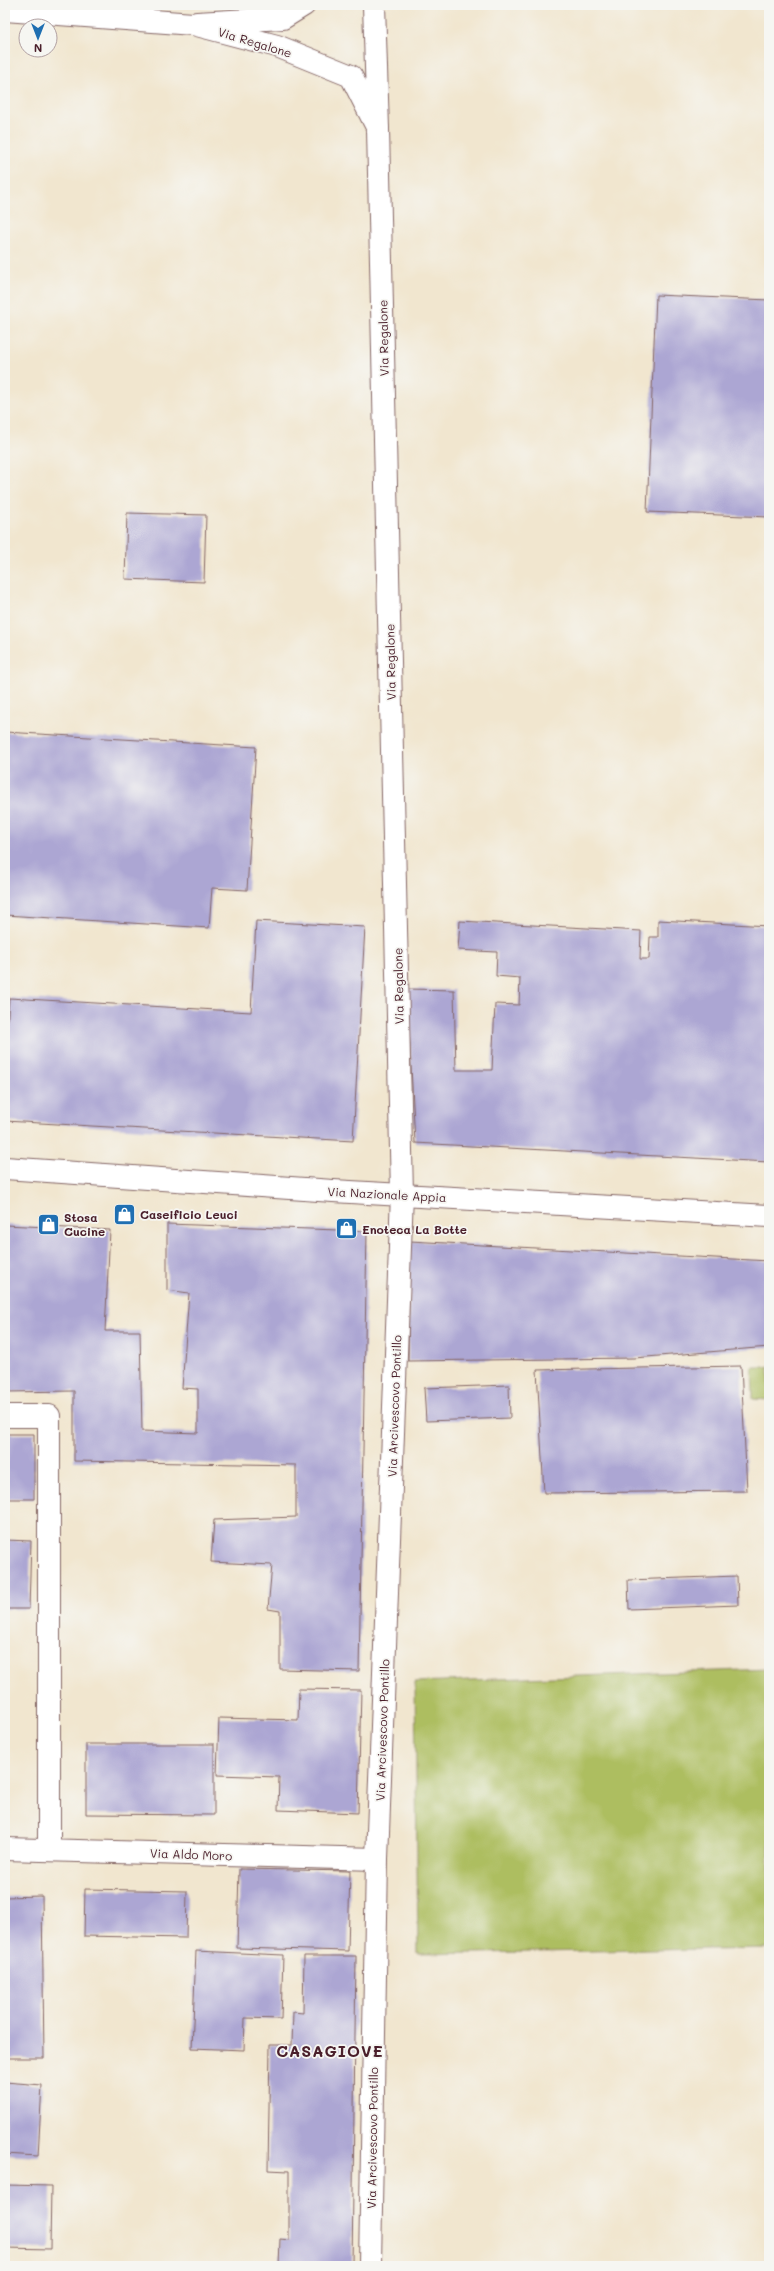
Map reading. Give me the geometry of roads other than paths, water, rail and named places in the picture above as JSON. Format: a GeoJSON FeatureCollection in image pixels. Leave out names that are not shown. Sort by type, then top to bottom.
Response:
{"type":"FeatureCollection","features":[{"type":"Feature","properties":{"kind":"street","name":"Via Regalone"},"geometry":{"type":"LineString","coordinates":[[5,10],[193,24],[283,18],[304,5]]}},
{"type":"Feature","properties":{"kind":"street","name":"Via Regalone"},"geometry":{"type":"LineString","coordinates":[[374,5],[402,1194]]}},
{"type":"Feature","properties":{"kind":"street","name":"Via Regalone"},"geometry":{"type":"LineString","coordinates":[[193,24],[277,46],[352,76],[378,129]]}},
{"type":"Feature","properties":{"kind":"street","name":"Via Nazionale Appia"},"geometry":{"type":"LineString","coordinates":[[5,1168],[769,1216]]}},
{"type":"Feature","properties":{"kind":"street","name":"Via Arcivescovo Pontillo"},"geometry":{"type":"LineString","coordinates":[[370,2266],[377,1859],[402,1194]]}},
{"type":"Feature","properties":{"kind":"street"},"geometry":{"type":"LineString","coordinates":[[9,1416],[49,1416],[49,1850]]}},
{"type":"Feature","properties":{"kind":"street","name":"Via Aldo Moro"},"geometry":{"type":"LineString","coordinates":[[5,1849],[377,1859]]}},
{"type":"Feature","properties":{"kind":"place","name":"Caseificio Leuci"},"geometry":{"type":"Point","coordinates":[125,1214]}},
{"type":"Feature","properties":{"kind":"place","name":"Stosa Cucine"},"geometry":{"type":"Point","coordinates":[48,1224]}},
{"type":"Feature","properties":{"kind":"place","name":"Enoteca La Botte"},"geometry":{"type":"Point","coordinates":[347,1229]}},
{"type":"Feature","properties":{"kind":"district","name":"CASAGIOVE"},"geometry":{"type":"Point","coordinates":[330,2050]}}]}
